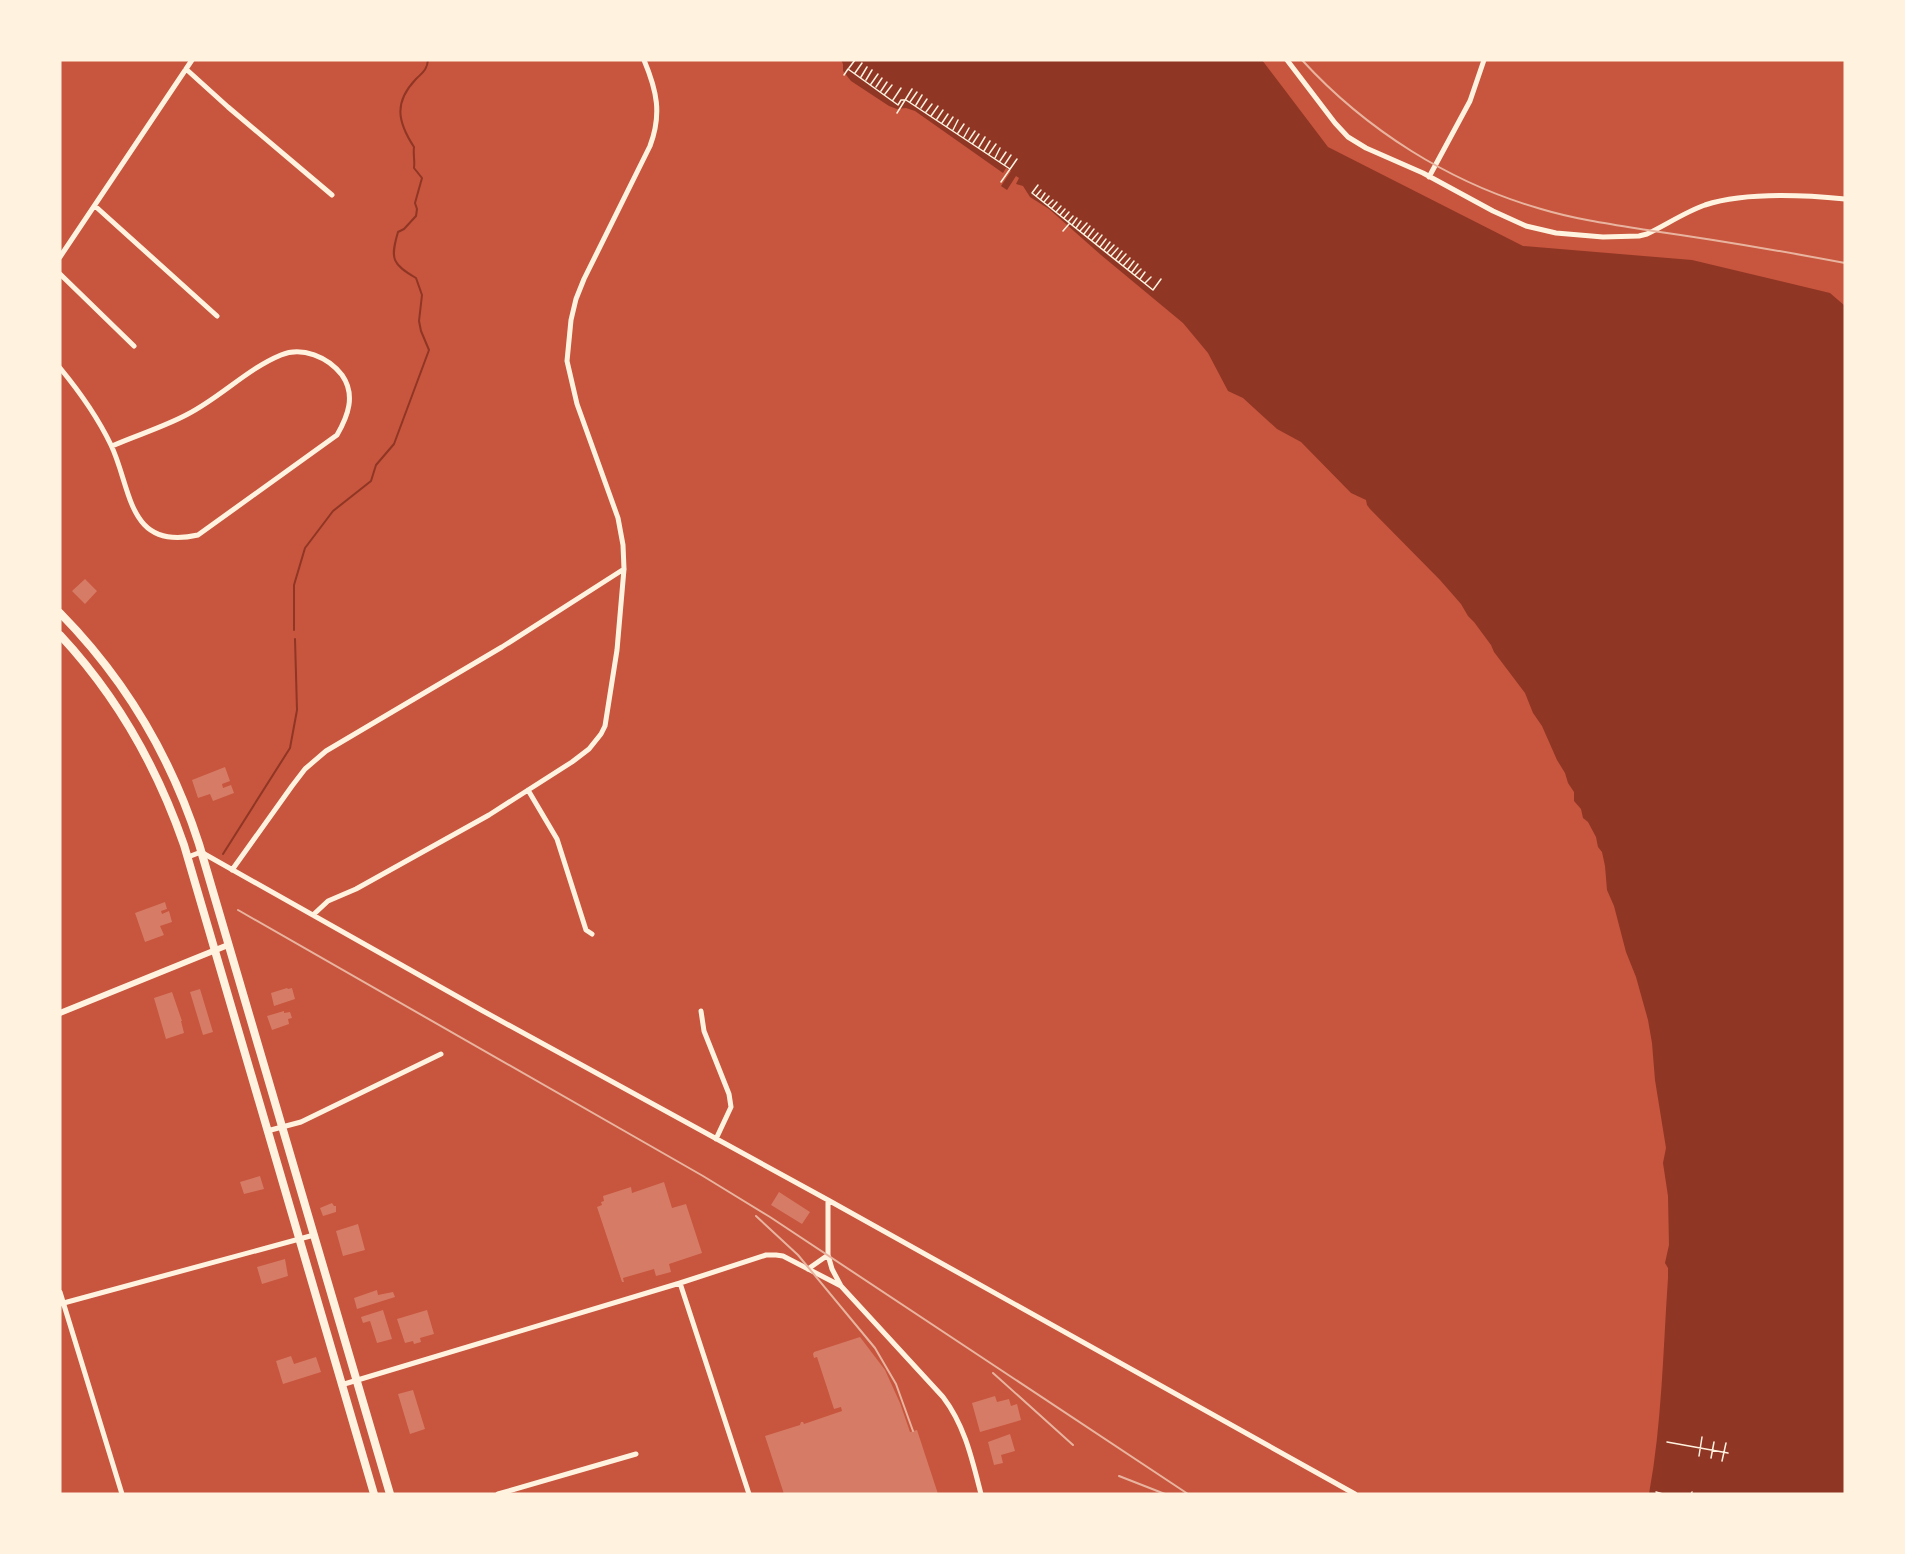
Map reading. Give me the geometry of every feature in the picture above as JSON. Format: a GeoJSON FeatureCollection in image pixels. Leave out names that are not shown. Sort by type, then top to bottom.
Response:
{"type":"FeatureCollection","features":[{"type":"Feature","properties":{"kind":"highway"},"geometry":{"type":"LineString","coordinates":[[60,613],[103,661],[135,707],[186,806],[390,1494]]}},
{"type":"Feature","properties":{"kind":"highway"},"geometry":{"type":"LineString","coordinates":[[60,635],[97,678],[130,728],[156,774],[172,811],[188,858],[374,1494]]}},
{"type":"Feature","properties":{"kind":"street"},"geometry":{"type":"LineString","coordinates":[[60,257],[192,60]]}},
{"type":"Feature","properties":{"kind":"street"},"geometry":{"type":"LineString","coordinates":[[313,915],[328,901],[356,889],[489,815],[580,756],[601,734],[609,707],[617,650],[624,568],[623,545],[618,518],[578,404],[567,361],[572,320],[580,289],[657,128],[655,97],[644,60]]}},
{"type":"Feature","properties":{"kind":"street"},"geometry":{"type":"LineString","coordinates":[[1287,60],[1348,137],[1519,223],[1556,232],[1626,237],[1647,234],[1697,208],[1729,200],[1765,196],[1845,199]]}},
{"type":"Feature","properties":{"kind":"street"},"geometry":{"type":"LineString","coordinates":[[1429,177],[1470,101],[1484,60]]}},
{"type":"Feature","properties":{"kind":"street"},"geometry":{"type":"LineString","coordinates":[[186,69],[332,195]]}},
{"type":"Feature","properties":{"kind":"street"},"geometry":{"type":"LineString","coordinates":[[95,206],[217,316]]}},
{"type":"Feature","properties":{"kind":"street"},"geometry":{"type":"LineString","coordinates":[[60,274],[135,346]]}},
{"type":"Feature","properties":{"kind":"street"},"geometry":{"type":"LineString","coordinates":[[60,368],[79,391],[112,446],[132,509],[148,528],[164,536],[181,538],[198,535],[337,435],[346,419],[350,396],[343,376],[329,363],[311,353],[295,351],[282,354],[187,415],[112,446]]}},
{"type":"Feature","properties":{"kind":"street"},"geometry":{"type":"LineString","coordinates":[[232,870],[305,769],[326,751],[502,647],[624,568]]}},
{"type":"Feature","properties":{"kind":"street"},"geometry":{"type":"LineString","coordinates":[[528,790],[557,839],[586,930],[592,934]]}},
{"type":"Feature","properties":{"kind":"street"},"geometry":{"type":"LineString","coordinates":[[188,858],[201,852],[483,1011],[828,1200],[1355,1494]]}},
{"type":"Feature","properties":{"kind":"street"},"geometry":{"type":"LineString","coordinates":[[60,1012],[228,945]]}},
{"type":"Feature","properties":{"kind":"street"},"geometry":{"type":"LineString","coordinates":[[701,1011],[704,1031],[729,1094],[731,1107],[716,1139]]}},
{"type":"Feature","properties":{"kind":"street"},"geometry":{"type":"LineString","coordinates":[[267,1131],[301,1122],[441,1054]]}},
{"type":"Feature","properties":{"kind":"street"},"geometry":{"type":"LineString","coordinates":[[828,1200],[828,1255],[832,1269],[841,1286],[953,1410],[966,1437],[981,1494]]}},
{"type":"Feature","properties":{"kind":"street"},"geometry":{"type":"LineString","coordinates":[[62,1304],[314,1235]]}},
{"type":"Feature","properties":{"kind":"street"},"geometry":{"type":"LineString","coordinates":[[808,1269],[828,1255]]}},
{"type":"Feature","properties":{"kind":"street"},"geometry":{"type":"LineString","coordinates":[[341,1385],[766,1256],[783,1256],[841,1286]]}},
{"type":"Feature","properties":{"kind":"street"},"geometry":{"type":"LineString","coordinates":[[680,1283],[749,1494]]}},
{"type":"Feature","properties":{"kind":"street"},"geometry":{"type":"LineString","coordinates":[[60,1292],[122,1494]]}},
{"type":"Feature","properties":{"kind":"street"},"geometry":{"type":"LineString","coordinates":[[498,1494],[636,1454]]}},
{"type":"Feature","properties":{"kind":"path"},"geometry":{"type":"LineString","coordinates":[[849,60],[852,64]]}},
{"type":"Feature","properties":{"kind":"path"},"geometry":{"type":"LineString","coordinates":[[844,75],[855,60]]}},
{"type":"Feature","properties":{"kind":"path"},"geometry":{"type":"LineString","coordinates":[[855,74],[862,63]]}},
{"type":"Feature","properties":{"kind":"path"},"geometry":{"type":"LineString","coordinates":[[860,78],[867,67]]}},
{"type":"Feature","properties":{"kind":"path"},"geometry":{"type":"LineString","coordinates":[[848,69],[898,105],[901,100],[910,102],[1010,169]]}},
{"type":"Feature","properties":{"kind":"path"},"geometry":{"type":"LineString","coordinates":[[865,81],[872,70]]}},
{"type":"Feature","properties":{"kind":"path"},"geometry":{"type":"LineString","coordinates":[[871,85],[878,75]]}},
{"type":"Feature","properties":{"kind":"path"},"geometry":{"type":"LineString","coordinates":[[875,88],[882,78]]}},
{"type":"Feature","properties":{"kind":"path"},"geometry":{"type":"LineString","coordinates":[[880,92],[887,82]]}},
{"type":"Feature","properties":{"kind":"path"},"geometry":{"type":"LineString","coordinates":[[885,95],[892,85]]}},
{"type":"Feature","properties":{"kind":"path"},"geometry":{"type":"LineString","coordinates":[[893,101],[901,88]]}},
{"type":"Feature","properties":{"kind":"path"},"geometry":{"type":"LineString","coordinates":[[897,113],[912,89]]}},
{"type":"Feature","properties":{"kind":"path"},"geometry":{"type":"LineString","coordinates":[[910,102],[917,92]]}},
{"type":"Feature","properties":{"kind":"path"},"geometry":{"type":"LineString","coordinates":[[915,106],[922,95]]}},
{"type":"Feature","properties":{"kind":"path"},"geometry":{"type":"LineString","coordinates":[[920,109],[927,99]]}},
{"type":"Feature","properties":{"kind":"path"},"geometry":{"type":"LineString","coordinates":[[926,113],[932,104]]}},
{"type":"Feature","properties":{"kind":"path"},"geometry":{"type":"LineString","coordinates":[[931,116],[938,106]]}},
{"type":"Feature","properties":{"kind":"path"},"geometry":{"type":"LineString","coordinates":[[937,120],[943,110]]}},
{"type":"Feature","properties":{"kind":"path"},"geometry":{"type":"LineString","coordinates":[[942,123],[948,114]]}},
{"type":"Feature","properties":{"kind":"path"},"geometry":{"type":"LineString","coordinates":[[947,127],[953,117]]}},
{"type":"Feature","properties":{"kind":"path"},"geometry":{"type":"LineString","coordinates":[[952,130],[958,120]]}},
{"type":"Feature","properties":{"kind":"path"},"geometry":{"type":"LineString","coordinates":[[957,134],[964,124]]}},
{"type":"Feature","properties":{"kind":"path"},"geometry":{"type":"LineString","coordinates":[[963,138],[969,128]]}},
{"type":"Feature","properties":{"kind":"path"},"geometry":{"type":"LineString","coordinates":[[968,141],[975,131]]}},
{"type":"Feature","properties":{"kind":"path"},"geometry":{"type":"LineString","coordinates":[[973,144],[979,134]]}},
{"type":"Feature","properties":{"kind":"path"},"geometry":{"type":"LineString","coordinates":[[978,148],[985,137]]}},
{"type":"Feature","properties":{"kind":"path"},"geometry":{"type":"LineString","coordinates":[[984,151],[990,141]]}},
{"type":"Feature","properties":{"kind":"path"},"geometry":{"type":"LineString","coordinates":[[989,155],[996,144]]}},
{"type":"Feature","properties":{"kind":"path"},"geometry":{"type":"LineString","coordinates":[[994,158],[1000,148]]}},
{"type":"Feature","properties":{"kind":"path"},"geometry":{"type":"LineString","coordinates":[[999,162],[1006,152]]}},
{"type":"Feature","properties":{"kind":"path"},"geometry":{"type":"LineString","coordinates":[[1005,165],[1011,155]]}},
{"type":"Feature","properties":{"kind":"path"},"geometry":{"type":"LineString","coordinates":[[1001,182],[1017,159]]}},
{"type":"Feature","properties":{"kind":"path"},"geometry":{"type":"LineString","coordinates":[[1038,185],[1032,193],[1139,280],[1153,290],[1161,279]]}},
{"type":"Feature","properties":{"kind":"path"},"geometry":{"type":"LineString","coordinates":[[1036,196],[1041,190]]}},
{"type":"Feature","properties":{"kind":"path"},"geometry":{"type":"LineString","coordinates":[[1040,200],[1045,193]]}},
{"type":"Feature","properties":{"kind":"path"},"geometry":{"type":"LineString","coordinates":[[1044,203],[1049,196]]}},
{"type":"Feature","properties":{"kind":"path"},"geometry":{"type":"LineString","coordinates":[[1048,206],[1053,200]]}},
{"type":"Feature","properties":{"kind":"path"},"geometry":{"type":"LineString","coordinates":[[1051,209],[1057,202]]}},
{"type":"Feature","properties":{"kind":"path"},"geometry":{"type":"LineString","coordinates":[[1056,213],[1061,206]]}},
{"type":"Feature","properties":{"kind":"path"},"geometry":{"type":"LineString","coordinates":[[1060,216],[1065,209]]}},
{"type":"Feature","properties":{"kind":"path"},"geometry":{"type":"LineString","coordinates":[[1064,219],[1069,212]]}},
{"type":"Feature","properties":{"kind":"path"},"geometry":{"type":"LineString","coordinates":[[1070,224],[1073,216]]}},
{"type":"Feature","properties":{"kind":"path"},"geometry":{"type":"LineString","coordinates":[[1063,231],[1077,218]]}},
{"type":"Feature","properties":{"kind":"path"},"geometry":{"type":"LineString","coordinates":[[1076,228],[1081,221]]}},
{"type":"Feature","properties":{"kind":"path"},"geometry":{"type":"LineString","coordinates":[[1080,232],[1087,223]]}},
{"type":"Feature","properties":{"kind":"path"},"geometry":{"type":"LineString","coordinates":[[1083,235],[1090,226]]}},
{"type":"Feature","properties":{"kind":"path"},"geometry":{"type":"LineString","coordinates":[[1087,238],[1094,229]]}},
{"type":"Feature","properties":{"kind":"path"},"geometry":{"type":"LineString","coordinates":[[1091,241],[1098,233]]}},
{"type":"Feature","properties":{"kind":"path"},"geometry":{"type":"LineString","coordinates":[[1095,244],[1102,235]]}},
{"type":"Feature","properties":{"kind":"path"},"geometry":{"type":"LineString","coordinates":[[1099,247],[1106,239]]}},
{"type":"Feature","properties":{"kind":"path"},"geometry":{"type":"LineString","coordinates":[[1103,250],[1110,242]]}},
{"type":"Feature","properties":{"kind":"path"},"geometry":{"type":"LineString","coordinates":[[1107,254],[1114,245]]}},
{"type":"Feature","properties":{"kind":"path"},"geometry":{"type":"LineString","coordinates":[[1111,257],[1118,248]]}},
{"type":"Feature","properties":{"kind":"path"},"geometry":{"type":"LineString","coordinates":[[1115,260],[1122,251]]}},
{"type":"Feature","properties":{"kind":"path"},"geometry":{"type":"LineString","coordinates":[[1119,263],[1126,255]]}},
{"type":"Feature","properties":{"kind":"path"},"geometry":{"type":"LineString","coordinates":[[1123,266],[1130,258]]}},
{"type":"Feature","properties":{"kind":"path"},"geometry":{"type":"LineString","coordinates":[[1127,270],[1134,261]]}},
{"type":"Feature","properties":{"kind":"path"},"geometry":{"type":"LineString","coordinates":[[1131,273],[1138,264]]}},
{"type":"Feature","properties":{"kind":"path"},"geometry":{"type":"LineString","coordinates":[[1135,276],[1141,268]]}},
{"type":"Feature","properties":{"kind":"path"},"geometry":{"type":"LineString","coordinates":[[1139,280],[1145,272]]}},
{"type":"Feature","properties":{"kind":"path"},"geometry":{"type":"LineString","coordinates":[[1145,284],[1151,277]]}},
{"type":"Feature","properties":{"kind":"path"},"geometry":{"type":"LineString","coordinates":[[1699,1456],[1702,1437]]}},
{"type":"Feature","properties":{"kind":"path"},"geometry":{"type":"LineString","coordinates":[[1666,1442],[1728,1453]]}},
{"type":"Feature","properties":{"kind":"path"},"geometry":{"type":"LineString","coordinates":[[1711,1458],[1714,1442]]}},
{"type":"Feature","properties":{"kind":"path"},"geometry":{"type":"LineString","coordinates":[[1722,1461],[1726,1443]]}},
{"type":"Feature","properties":{"kind":"path"},"geometry":{"type":"LineString","coordinates":[[1656,1492],[1663,1494]]}},
{"type":"Feature","properties":{"kind":"shaded area"},"geometry":{"type":"Polygon","coordinates":[[[841,60],[1262,60],[1328,147],[1523,246],[1692,260],[1830,293],[1845,306],[1845,1494],[1649,1494],[1659,1413],[1668,1278],[1668,1268],[1665,1263],[1669,1245],[1668,1196],[1663,1163],[1666,1148],[1655,1080],[1652,1043],[1636,977],[1607,890],[1602,852],[1588,822],[1583,818],[1581,809],[1574,801],[1574,792],[1525,693],[1461,604],[1440,580],[1370,509],[1366,500],[1351,493],[1301,442],[1277,429],[1243,398],[1228,391],[1208,353],[1183,323],[1049,209],[1030,197],[1023,186],[1016,184],[1019,178],[1016,176],[1007,190],[1001,186],[1011,171],[1006,168],[1003,173],[915,111],[889,106],[851,81],[843,71],[841,60]]]}},
{"type":"Feature","properties":{"kind":"building"},"geometry":{"type":"Polygon","coordinates":[[[85,579],[97,591],[85,604],[72,591],[85,579]]]}},
{"type":"Feature","properties":{"kind":"building"},"geometry":{"type":"Polygon","coordinates":[[[225,767],[230,781],[222,784],[223,788],[231,785],[234,793],[213,801],[210,794],[198,798],[192,780],[225,767]]]}},
{"type":"Feature","properties":{"kind":"building"},"geometry":{"type":"Polygon","coordinates":[[[165,902],[167,909],[161,911],[162,914],[169,911],[172,922],[160,926],[164,935],[145,942],[135,913],[165,902]]]}},
{"type":"Feature","properties":{"kind":"building"},"geometry":{"type":"Polygon","coordinates":[[[292,988],[295,999],[274,1006],[271,993],[292,988]]]}},
{"type":"Feature","properties":{"kind":"building"},"geometry":{"type":"Polygon","coordinates":[[[200,989],[213,1032],[203,1035],[190,992],[200,989]]]}},
{"type":"Feature","properties":{"kind":"building"},"geometry":{"type":"Polygon","coordinates":[[[172,992],[184,1033],[166,1039],[154,998],[172,992]]]}},
{"type":"Feature","properties":{"kind":"building"},"geometry":{"type":"Polygon","coordinates":[[[284,1011],[284,1013],[290,1012],[292,1018],[288,1019],[289,1024],[272,1030],[267,1016],[284,1011]]]}},
{"type":"Feature","properties":{"kind":"building"},"geometry":{"type":"Polygon","coordinates":[[[260,1176],[264,1189],[244,1194],[240,1182],[260,1176]]]}},
{"type":"Feature","properties":{"kind":"building"},"geometry":{"type":"Polygon","coordinates":[[[664,1182],[672,1208],[686,1204],[702,1253],[669,1264],[671,1272],[656,1276],[654,1269],[623,1278],[624,1282],[622,1282],[597,1207],[602,1205],[603,1196],[631,1187],[632,1193],[664,1182]]]}},
{"type":"Feature","properties":{"kind":"building"},"geometry":{"type":"Polygon","coordinates":[[[779,1192],[810,1212],[802,1224],[771,1205],[779,1192]]]}},
{"type":"Feature","properties":{"kind":"building"},"geometry":{"type":"Polygon","coordinates":[[[332,1203],[336,1206],[336,1212],[323,1216],[320,1208],[332,1203]]]}},
{"type":"Feature","properties":{"kind":"building"},"geometry":{"type":"Polygon","coordinates":[[[358,1224],[365,1250],[343,1256],[336,1231],[358,1224]]]}},
{"type":"Feature","properties":{"kind":"building"},"geometry":{"type":"Polygon","coordinates":[[[285,1259],[288,1276],[262,1284],[257,1267],[285,1259]]]}},
{"type":"Feature","properties":{"kind":"building"},"geometry":{"type":"Polygon","coordinates":[[[377,1290],[378,1295],[393,1292],[395,1297],[357,1309],[354,1298],[377,1290]]]}},
{"type":"Feature","properties":{"kind":"building"},"geometry":{"type":"Polygon","coordinates":[[[383,1310],[392,1339],[377,1343],[370,1321],[363,1323],[361,1317],[383,1310]]]}},
{"type":"Feature","properties":{"kind":"building"},"geometry":{"type":"Polygon","coordinates":[[[427,1310],[434,1334],[420,1338],[421,1342],[405,1343],[397,1319],[427,1310]]]}},
{"type":"Feature","properties":{"kind":"building"},"geometry":{"type":"Polygon","coordinates":[[[860,1337],[885,1370],[910,1432],[917,1430],[938,1494],[784,1494],[765,1436],[800,1425],[801,1422],[804,1424],[842,1411],[841,1407],[834,1409],[817,1357],[814,1358],[813,1354],[860,1337]]]}},
{"type":"Feature","properties":{"kind":"building"},"geometry":{"type":"Polygon","coordinates":[[[291,1356],[294,1364],[316,1357],[321,1372],[283,1384],[276,1361],[291,1356]]]}},
{"type":"Feature","properties":{"kind":"building"},"geometry":{"type":"Polygon","coordinates":[[[413,1390],[425,1429],[410,1434],[398,1394],[413,1390]]]}},
{"type":"Feature","properties":{"kind":"building"},"geometry":{"type":"Polygon","coordinates":[[[995,1396],[997,1402],[1009,1399],[1011,1406],[1017,1404],[1021,1420],[980,1432],[972,1403],[995,1396]]]}},
{"type":"Feature","properties":{"kind":"building"},"geometry":{"type":"Polygon","coordinates":[[[1010,1434],[1015,1451],[1001,1455],[1003,1463],[994,1465],[988,1442],[1010,1434]]]}},
{"type":"Feature","properties":{"kind":"waterway"},"geometry":{"type":"LineString","coordinates":[[294,630],[294,585],[305,548],[333,511],[371,481],[376,465],[394,444],[429,350],[419,321],[422,295],[416,278],[402,269],[394,255],[398,232],[416,216],[415,203],[422,178],[414,168],[414,147],[401,120],[401,104],[409,87],[426,69],[428,60]]}},
{"type":"Feature","properties":{"kind":"waterway"},"geometry":{"type":"LineString","coordinates":[[223,854],[290,748],[297,710],[295,639]]}},
{"type":"Feature","properties":{"kind":"railway"},"geometry":{"type":"LineString","coordinates":[[1302,60],[1354,109],[1411,151],[1474,185],[1507,198],[1583,219],[1845,263]]}},
{"type":"Feature","properties":{"kind":"railway"},"geometry":{"type":"LineString","coordinates":[[238,910],[703,1176],[770,1217],[1188,1494]]}},
{"type":"Feature","properties":{"kind":"railway"},"geometry":{"type":"LineString","coordinates":[[756,1216],[798,1255],[875,1348],[896,1384],[913,1431]]}},
{"type":"Feature","properties":{"kind":"railway"},"geometry":{"type":"LineString","coordinates":[[993,1373],[1073,1445]]}},
{"type":"Feature","properties":{"kind":"railway"},"geometry":{"type":"LineString","coordinates":[[1119,1476],[1165,1494]]}}]}
